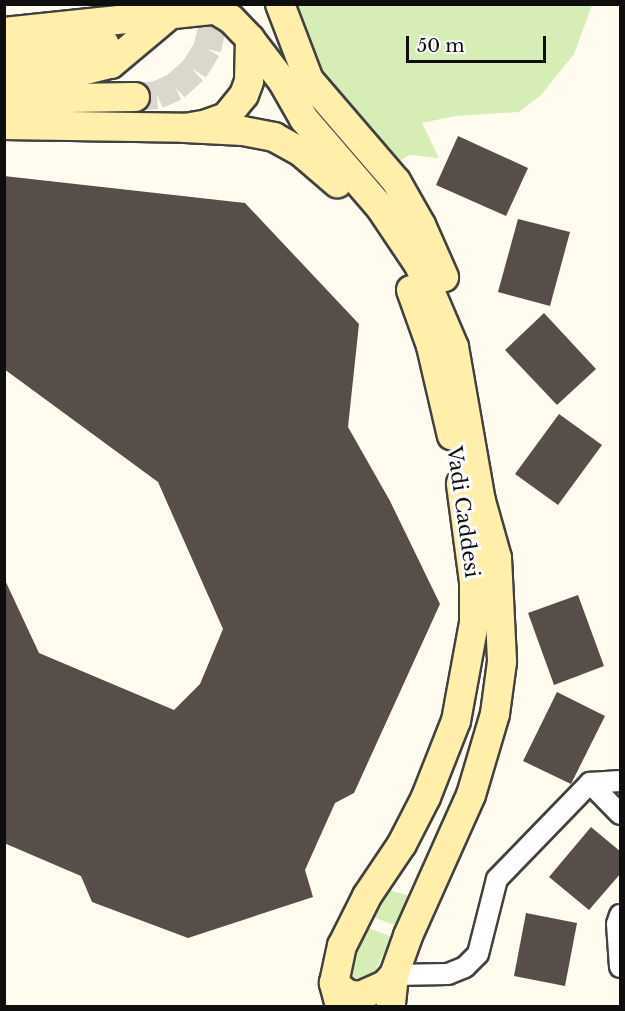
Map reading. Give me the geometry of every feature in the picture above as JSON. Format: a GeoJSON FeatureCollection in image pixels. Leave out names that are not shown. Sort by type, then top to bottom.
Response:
{"type":"FeatureCollection","features":[{"type":"Feature","properties":{"kind":"main road"},"geometry":{"type":"LineString","coordinates":[[75,26],[97,4]]}},
{"type":"Feature","properties":{"kind":"main road"},"geometry":{"type":"LineString","coordinates":[[280,4],[309,80],[396,181],[421,225],[450,299],[454,347]]}},
{"type":"Feature","properties":{"kind":"main road"},"geometry":{"type":"LineString","coordinates":[[4,32],[75,26],[210,7],[239,26],[283,82],[304,119],[400,234],[436,299],[454,347]]}},
{"type":"Feature","properties":{"kind":"main road"},"geometry":{"type":"LineString","coordinates":[[4,75],[78,72],[111,64],[173,12]]}},
{"type":"Feature","properties":{"kind":"main road"},"geometry":{"type":"LineString","coordinates":[[4,125],[185,128],[226,117],[237,106],[249,81],[250,39]]}},
{"type":"Feature","properties":{"kind":"main road"},"geometry":{"type":"LineString","coordinates":[[4,53],[105,44]]}},
{"type":"Feature","properties":{"kind":"main road"},"geometry":{"type":"LineString","coordinates":[[4,99],[135,97]]}},
{"type":"Feature","properties":{"kind":"main road","name":"Vadi Caddesi"},"geometry":{"type":"LineString","coordinates":[[185,128],[243,131],[289,144],[336,181],[363,214],[395,260],[420,311],[440,379],[457,458],[474,582],[474,623],[456,721],[426,797],[355,916],[336,962],[337,994]]}},
{"type":"Feature","properties":{"kind":"main road","name":"Vadi Caddesi"},"geometry":{"type":"LineString","coordinates":[[391,997],[418,908],[482,764],[502,662],[496,558],[481,501],[454,347]]}},
{"type":"Feature","properties":{"kind":"main road"},"geometry":{"type":"LineString","coordinates":[[337,994],[360,996],[385,985],[391,997]]}},
{"type":"Feature","properties":{"kind":"street"},"geometry":{"type":"LineString","coordinates":[[391,997],[465,966],[478,954],[497,879],[590,783],[621,781]]}},
{"type":"Feature","properties":{"kind":"street"},"geometry":{"type":"LineString","coordinates":[[590,783],[621,814]]}},
{"type":"Feature","properties":{"kind":"street"},"geometry":{"type":"LineString","coordinates":[[621,915],[617,924],[621,967]]}},
{"type":"Feature","properties":{"kind":"green space"},"geometry":{"type":"Polygon","coordinates":[[[290,5],[592,5],[574,54],[541,95],[519,112],[455,116],[422,123],[439,158],[409,155],[395,164],[315,76],[290,5]]]}},
{"type":"Feature","properties":{"kind":"green space"},"geometry":{"type":"Polygon","coordinates":[[[389,890],[410,896],[397,926],[373,917],[389,890]]]}},
{"type":"Feature","properties":{"kind":"green space"},"geometry":{"type":"Polygon","coordinates":[[[366,927],[392,937],[369,983],[354,982],[351,974],[366,927]]]}},
{"type":"Feature","properties":{"kind":"building"},"geometry":{"type":"Polygon","coordinates":[[[458,136],[528,168],[506,216],[436,185],[458,136]]]}},
{"type":"Feature","properties":{"kind":"building"},"geometry":{"type":"Polygon","coordinates":[[[4,176],[245,203],[359,324],[348,427],[390,501],[440,604],[354,793],[335,803],[305,870],[313,897],[188,938],[92,902],[81,876],[4,843],[4,578],[39,653],[174,710],[200,684],[223,629],[158,482],[4,369],[4,176]]]}},
{"type":"Feature","properties":{"kind":"building"},"geometry":{"type":"Polygon","coordinates":[[[518,219],[570,232],[550,306],[498,292],[518,219]]]}},
{"type":"Feature","properties":{"kind":"building"},"geometry":{"type":"Polygon","coordinates":[[[544,313],[596,369],[557,405],[505,350],[544,313]]]}},
{"type":"Feature","properties":{"kind":"building"},"geometry":{"type":"Polygon","coordinates":[[[559,414],[602,445],[558,505],[515,474],[559,414]]]}},
{"type":"Feature","properties":{"kind":"building"},"geometry":{"type":"Polygon","coordinates":[[[578,595],[604,666],[554,685],[528,613],[578,595]]]}},
{"type":"Feature","properties":{"kind":"building"},"geometry":{"type":"Polygon","coordinates":[[[557,692],[605,716],[571,784],[523,761],[557,692]]]}},
{"type":"Feature","properties":{"kind":"building"},"geometry":{"type":"Polygon","coordinates":[[[591,827],[621,852],[621,873],[589,910],[549,877],[591,827]]]}},
{"type":"Feature","properties":{"kind":"building"},"geometry":{"type":"Polygon","coordinates":[[[526,913],[577,923],[565,986],[514,976],[526,913]]]}},
{"type":"Feature","properties":{"kind":"tunnel"},"geometry":{"type":"LineString","coordinates":[[135,97],[157,95],[175,87],[194,70],[207,49],[218,4]]}}]}
